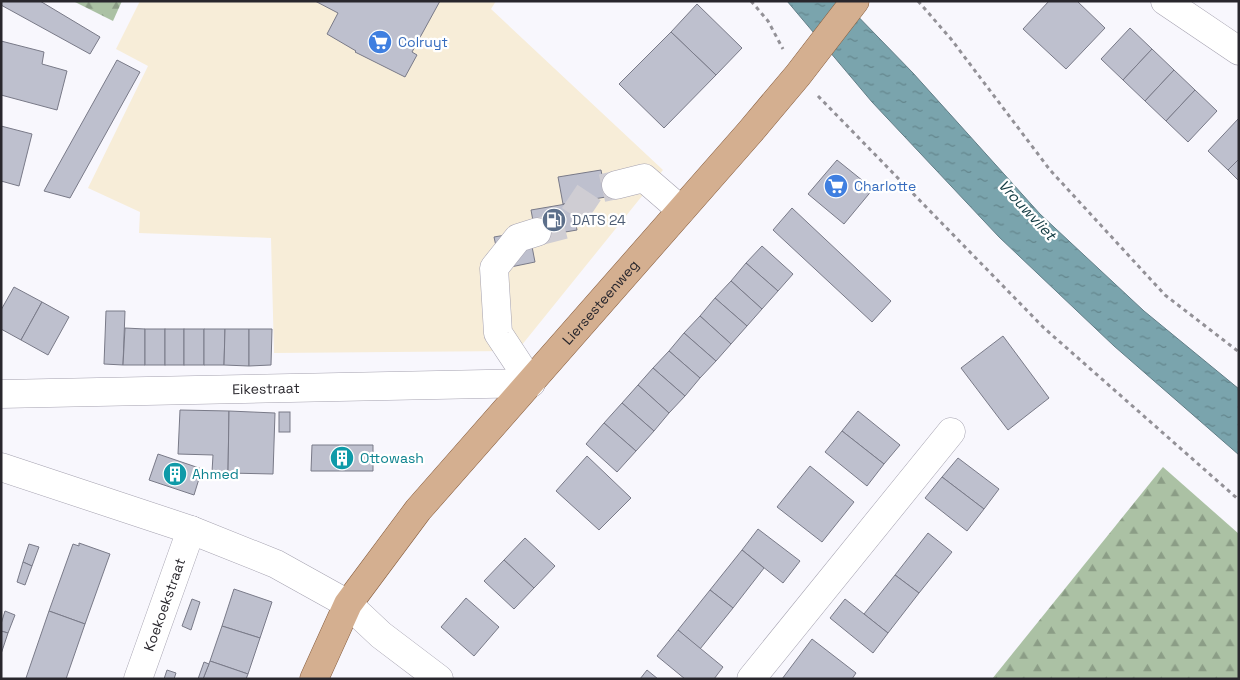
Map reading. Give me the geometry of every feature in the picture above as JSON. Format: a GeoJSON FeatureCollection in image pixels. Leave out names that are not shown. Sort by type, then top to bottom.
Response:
{"type":"FeatureCollection","features":[{"type":"Feature","properties":{"kind":"main road","name":"Liersesteenweg"},"geometry":{"type":"LineString","coordinates":[[314,679],[348,604],[418,510],[531,383],[804,67],[855,1]]}},
{"type":"Feature","properties":{"kind":"street"},"geometry":{"type":"LineString","coordinates":[[1165,1],[1239,51]]}},
{"type":"Feature","properties":{"kind":"street"},"geometry":{"type":"LineString","coordinates":[[616,185],[644,178],[681,210]]}},
{"type":"Feature","properties":{"kind":"street"},"geometry":{"type":"LineString","coordinates":[[531,383],[498,334],[494,268],[518,238],[537,232]]}},
{"type":"Feature","properties":{"kind":"street","name":"Eikestraat"},"geometry":{"type":"LineString","coordinates":[[1,394],[531,383]]}},
{"type":"Feature","properties":{"kind":"street"},"geometry":{"type":"LineString","coordinates":[[751,679],[951,432]]}},
{"type":"Feature","properties":{"kind":"street"},"geometry":{"type":"LineString","coordinates":[[1,467],[191,530],[276,564],[348,604],[381,635],[439,679]]}},
{"type":"Feature","properties":{"kind":"street","name":"Koekoekstraat"},"geometry":{"type":"LineString","coordinates":[[138,679],[191,530]]}},
{"type":"Feature","properties":{"kind":"path"},"geometry":{"type":"LineString","coordinates":[[751,1],[804,67],[1044,328],[1239,500]]}},
{"type":"Feature","properties":{"kind":"path"},"geometry":{"type":"LineString","coordinates":[[918,1],[951,39],[1056,176],[1165,295],[1239,352]]}},
{"type":"Feature","properties":{"kind":"shaded area"},"geometry":{"type":"Polygon","coordinates":[[[140,1],[496,1],[491,9],[663,170],[517,351],[274,353],[271,238],[139,233],[140,212],[88,188],[148,66],[116,49],[140,1]]]}},
{"type":"Feature","properties":{"kind":"green space"},"geometry":{"type":"Polygon","coordinates":[[[73,1],[122,1],[113,21],[73,1]]]}},
{"type":"Feature","properties":{"kind":"green space"},"geometry":{"type":"Polygon","coordinates":[[[1163,467],[1239,534],[1239,679],[992,679],[1163,467]]]}},
{"type":"Feature","properties":{"kind":"water","name":"Vrouwvliet"},"geometry":{"type":"Polygon","coordinates":[[[787,1],[843,1],[913,73],[1040,214],[1144,311],[1239,389],[1239,455],[1114,346],[999,237],[872,102],[787,1]]]}},
{"type":"Feature","properties":{"kind":"building"},"geometry":{"type":"Polygon","coordinates":[[[1,1],[40,1],[100,37],[90,54],[1,5],[1,1]]]}},
{"type":"Feature","properties":{"kind":"building","name":"Colruyt"},"geometry":{"type":"Polygon","coordinates":[[[315,1],[440,1],[412,52],[417,55],[405,77],[355,52],[327,34],[338,13],[315,1]]]}},
{"type":"Feature","properties":{"kind":"building"},"geometry":{"type":"Polygon","coordinates":[[[1049,1],[1077,1],[1105,28],[1066,69],[1023,29],[1049,1]]]}},
{"type":"Feature","properties":{"kind":"building"},"geometry":{"type":"Polygon","coordinates":[[[697,4],[742,48],[716,75],[671,32],[697,4]]]}},
{"type":"Feature","properties":{"kind":"building"},"geometry":{"type":"Polygon","coordinates":[[[1130,28],[1152,49],[1123,80],[1101,59],[1130,28]]]}},
{"type":"Feature","properties":{"kind":"building"},"geometry":{"type":"Polygon","coordinates":[[[671,32],[716,75],[664,128],[619,84],[671,32]]]}},
{"type":"Feature","properties":{"kind":"building"},"geometry":{"type":"Polygon","coordinates":[[[1,41],[44,52],[42,64],[67,71],[57,110],[1,95],[1,41]]]}},
{"type":"Feature","properties":{"kind":"building"},"geometry":{"type":"Polygon","coordinates":[[[1152,49],[1174,70],[1145,101],[1123,80],[1152,49]]]}},
{"type":"Feature","properties":{"kind":"building"},"geometry":{"type":"Polygon","coordinates":[[[117,60],[140,72],[70,198],[44,191],[117,60]]]}},
{"type":"Feature","properties":{"kind":"building"},"geometry":{"type":"Polygon","coordinates":[[[1174,70],[1195,90],[1166,121],[1145,101],[1174,70]]]}},
{"type":"Feature","properties":{"kind":"building"},"geometry":{"type":"Polygon","coordinates":[[[1195,90],[1217,111],[1188,142],[1166,121],[1195,90]]]}},
{"type":"Feature","properties":{"kind":"building"},"geometry":{"type":"Polygon","coordinates":[[[1239,118],[1239,159],[1228,170],[1208,151],[1239,118]]]}},
{"type":"Feature","properties":{"kind":"building"},"geometry":{"type":"Polygon","coordinates":[[[1,126],[32,134],[19,186],[1,181],[1,126]]]}},
{"type":"Feature","properties":{"kind":"building"},"geometry":{"type":"Polygon","coordinates":[[[1239,159],[1239,181],[1228,170],[1239,159]]]}},
{"type":"Feature","properties":{"kind":"building"},"geometry":{"type":"Polygon","coordinates":[[[837,160],[873,189],[844,224],[808,194],[837,160]]]}},
{"type":"Feature","properties":{"kind":"building"},"geometry":{"type":"Polygon","coordinates":[[[601,170],[606,197],[563,204],[558,177],[601,170]]]}},
{"type":"Feature","properties":{"kind":"building"},"geometry":{"type":"Polygon","coordinates":[[[572,203],[577,230],[536,237],[531,210],[572,203]]]}},
{"type":"Feature","properties":{"kind":"building"},"geometry":{"type":"Polygon","coordinates":[[[792,208],[891,301],[872,322],[773,230],[792,208]]]}},
{"type":"Feature","properties":{"kind":"building"},"geometry":{"type":"Polygon","coordinates":[[[529,231],[535,262],[501,269],[494,237],[529,231]]]}},
{"type":"Feature","properties":{"kind":"building"},"geometry":{"type":"Polygon","coordinates":[[[762,246],[793,274],[778,291],[746,263],[762,246]]]}},
{"type":"Feature","properties":{"kind":"building"},"geometry":{"type":"Polygon","coordinates":[[[746,263],[778,291],[762,309],[731,281],[746,263]]]}},
{"type":"Feature","properties":{"kind":"building"},"geometry":{"type":"Polygon","coordinates":[[[731,281],[762,309],[747,326],[715,298],[731,281]]]}},
{"type":"Feature","properties":{"kind":"building"},"geometry":{"type":"Polygon","coordinates":[[[14,287],[42,302],[21,340],[1,329],[1,310],[14,287]]]}},
{"type":"Feature","properties":{"kind":"building"},"geometry":{"type":"Polygon","coordinates":[[[715,298],[747,326],[731,344],[700,316],[715,298]]]}},
{"type":"Feature","properties":{"kind":"building"},"geometry":{"type":"Polygon","coordinates":[[[42,302],[69,317],[48,355],[21,340],[42,302]]]}},
{"type":"Feature","properties":{"kind":"building"},"geometry":{"type":"Polygon","coordinates":[[[106,311],[125,311],[123,365],[104,364],[106,311]]]}},
{"type":"Feature","properties":{"kind":"building"},"geometry":{"type":"Polygon","coordinates":[[[700,316],[731,344],[716,361],[684,333],[700,316]]]}},
{"type":"Feature","properties":{"kind":"building"},"geometry":{"type":"Polygon","coordinates":[[[125,328],[145,329],[145,365],[123,365],[125,328]]]}},
{"type":"Feature","properties":{"kind":"building"},"geometry":{"type":"Polygon","coordinates":[[[145,329],[165,329],[165,365],[145,365],[145,329]]]}},
{"type":"Feature","properties":{"kind":"building"},"geometry":{"type":"Polygon","coordinates":[[[165,329],[184,329],[184,365],[165,365],[165,329]]]}},
{"type":"Feature","properties":{"kind":"building"},"geometry":{"type":"Polygon","coordinates":[[[184,329],[204,329],[204,365],[184,365],[184,329]]]}},
{"type":"Feature","properties":{"kind":"building"},"geometry":{"type":"Polygon","coordinates":[[[204,329],[225,329],[224,365],[204,365],[204,329]]]}},
{"type":"Feature","properties":{"kind":"building"},"geometry":{"type":"Polygon","coordinates":[[[225,329],[249,329],[249,366],[224,365],[225,329]]]}},
{"type":"Feature","properties":{"kind":"building"},"geometry":{"type":"Polygon","coordinates":[[[249,329],[272,329],[271,365],[249,366],[249,329]]]}},
{"type":"Feature","properties":{"kind":"building"},"geometry":{"type":"Polygon","coordinates":[[[684,333],[716,361],[700,378],[669,351],[684,333]]]}},
{"type":"Feature","properties":{"kind":"building"},"geometry":{"type":"Polygon","coordinates":[[[1003,336],[1049,398],[1008,430],[961,368],[1003,336]]]}},
{"type":"Feature","properties":{"kind":"building"},"geometry":{"type":"Polygon","coordinates":[[[669,351],[700,378],[685,396],[653,368],[669,351]]]}},
{"type":"Feature","properties":{"kind":"building"},"geometry":{"type":"Polygon","coordinates":[[[653,368],[685,396],[669,413],[638,385],[653,368]]]}},
{"type":"Feature","properties":{"kind":"building"},"geometry":{"type":"Polygon","coordinates":[[[638,385],[669,413],[654,431],[622,403],[638,385]]]}},
{"type":"Feature","properties":{"kind":"building"},"geometry":{"type":"Polygon","coordinates":[[[622,403],[654,431],[636,451],[604,423],[622,403]]]}},
{"type":"Feature","properties":{"kind":"building"},"geometry":{"type":"Polygon","coordinates":[[[180,410],[229,411],[228,473],[212,472],[213,455],[178,454],[180,410]]]}},
{"type":"Feature","properties":{"kind":"building"},"geometry":{"type":"Polygon","coordinates":[[[229,411],[275,413],[273,474],[228,473],[229,411]]]}},
{"type":"Feature","properties":{"kind":"building"},"geometry":{"type":"Polygon","coordinates":[[[858,411],[900,445],[884,464],[842,431],[858,411]]]}},
{"type":"Feature","properties":{"kind":"building"},"geometry":{"type":"Polygon","coordinates":[[[279,412],[290,412],[290,432],[279,432],[279,412]]]}},
{"type":"Feature","properties":{"kind":"building"},"geometry":{"type":"Polygon","coordinates":[[[604,423],[636,451],[617,472],[586,444],[604,423]]]}},
{"type":"Feature","properties":{"kind":"building"},"geometry":{"type":"Polygon","coordinates":[[[842,431],[884,464],[867,486],[825,452],[842,431]]]}},
{"type":"Feature","properties":{"kind":"building","name":"Ottowash"},"geometry":{"type":"Polygon","coordinates":[[[312,445],[373,445],[373,471],[311,471],[312,445]]]}},
{"type":"Feature","properties":{"kind":"building","name":"Ahmed"},"geometry":{"type":"Polygon","coordinates":[[[158,454],[202,469],[194,495],[149,480],[158,454]]]}},
{"type":"Feature","properties":{"kind":"building"},"geometry":{"type":"Polygon","coordinates":[[[587,456],[631,498],[599,530],[556,491],[587,456]]]}},
{"type":"Feature","properties":{"kind":"building"},"geometry":{"type":"Polygon","coordinates":[[[958,458],[999,489],[984,509],[942,477],[958,458]]]}},
{"type":"Feature","properties":{"kind":"building"},"geometry":{"type":"Polygon","coordinates":[[[810,466],[854,502],[822,542],[777,507],[810,466]]]}},
{"type":"Feature","properties":{"kind":"building"},"geometry":{"type":"Polygon","coordinates":[[[942,477],[984,509],[967,531],[925,498],[942,477]]]}},
{"type":"Feature","properties":{"kind":"building"},"geometry":{"type":"Polygon","coordinates":[[[758,529],[800,561],[783,583],[742,550],[758,529]]]}},
{"type":"Feature","properties":{"kind":"building"},"geometry":{"type":"Polygon","coordinates":[[[928,533],[952,552],[919,593],[895,575],[928,533]]]}},
{"type":"Feature","properties":{"kind":"building"},"geometry":{"type":"Polygon","coordinates":[[[525,538],[555,566],[534,588],[504,560],[525,538]]]}},
{"type":"Feature","properties":{"kind":"building"},"geometry":{"type":"Polygon","coordinates":[[[79,543],[110,554],[85,624],[49,611],[73,544],[79,546],[79,543]]]}},
{"type":"Feature","properties":{"kind":"building"},"geometry":{"type":"Polygon","coordinates":[[[29,544],[39,547],[32,566],[23,562],[29,544]]]}},
{"type":"Feature","properties":{"kind":"building"},"geometry":{"type":"Polygon","coordinates":[[[742,550],[764,568],[733,608],[710,590],[742,550]]]}},
{"type":"Feature","properties":{"kind":"building"},"geometry":{"type":"Polygon","coordinates":[[[504,560],[534,588],[514,609],[484,581],[504,560]]]}},
{"type":"Feature","properties":{"kind":"building"},"geometry":{"type":"Polygon","coordinates":[[[23,562],[32,566],[25,585],[17,582],[23,562]]]}},
{"type":"Feature","properties":{"kind":"building"},"geometry":{"type":"Polygon","coordinates":[[[895,575],[919,593],[888,633],[864,614],[895,575]]]}},
{"type":"Feature","properties":{"kind":"building"},"geometry":{"type":"Polygon","coordinates":[[[234,589],[272,602],[260,638],[222,626],[234,589]]]}},
{"type":"Feature","properties":{"kind":"building"},"geometry":{"type":"Polygon","coordinates":[[[710,590],[733,608],[700,649],[678,630],[710,590]]]}},
{"type":"Feature","properties":{"kind":"building"},"geometry":{"type":"Polygon","coordinates":[[[466,598],[499,627],[474,656],[441,627],[466,598]]]}},
{"type":"Feature","properties":{"kind":"building"},"geometry":{"type":"Polygon","coordinates":[[[192,599],[200,602],[191,630],[182,626],[192,599]]]}},
{"type":"Feature","properties":{"kind":"building"},"geometry":{"type":"Polygon","coordinates":[[[845,599],[888,633],[873,653],[830,618],[845,599]]]}},
{"type":"Feature","properties":{"kind":"building"},"geometry":{"type":"Polygon","coordinates":[[[5,611],[15,615],[8,633],[1,631],[5,611]]]}},
{"type":"Feature","properties":{"kind":"building"},"geometry":{"type":"Polygon","coordinates":[[[49,611],[85,624],[66,679],[28,679],[26,678],[49,611]]]}},
{"type":"Feature","properties":{"kind":"building"},"geometry":{"type":"Polygon","coordinates":[[[222,626],[260,638],[248,674],[210,661],[222,626]]]}},
{"type":"Feature","properties":{"kind":"building"},"geometry":{"type":"Polygon","coordinates":[[[678,630],[723,667],[714,679],[685,679],[657,656],[678,630]]]}},
{"type":"Feature","properties":{"kind":"building"},"geometry":{"type":"Polygon","coordinates":[[[1,631],[8,633],[1,654],[1,631]]]}},
{"type":"Feature","properties":{"kind":"building"},"geometry":{"type":"Polygon","coordinates":[[[812,639],[856,673],[852,679],[782,679],[812,639]]]}},
{"type":"Feature","properties":{"kind":"building"},"geometry":{"type":"Polygon","coordinates":[[[210,661],[248,674],[246,679],[203,679],[210,661]]]}},
{"type":"Feature","properties":{"kind":"building"},"geometry":{"type":"Polygon","coordinates":[[[204,662],[209,664],[203,679],[198,679],[204,662]]]}},
{"type":"Feature","properties":{"kind":"building"},"geometry":{"type":"Polygon","coordinates":[[[167,670],[176,673],[174,679],[164,679],[167,670]]]}},
{"type":"Feature","properties":{"kind":"building"},"geometry":{"type":"Polygon","coordinates":[[[647,670],[658,679],[640,679],[647,670]]]}},
{"type":"Feature","properties":{"kind":"tunnel"},"geometry":{"type":"LineString","coordinates":[[537,232],[568,224],[590,191],[616,185]]}},
{"type":"Feature","properties":{"kind":"place","name":"Colruyt"},"geometry":{"type":"Point","coordinates":[380,42]}},
{"type":"Feature","properties":{"kind":"place","name":"Charlotte"},"geometry":{"type":"Point","coordinates":[836,186]}},
{"type":"Feature","properties":{"kind":"place","name":"DATS 24"},"geometry":{"type":"Point","coordinates":[554,220]}},
{"type":"Feature","properties":{"kind":"place","name":"Ottowash"},"geometry":{"type":"Point","coordinates":[342,458]}},
{"type":"Feature","properties":{"kind":"place","name":"Ahmed"},"geometry":{"type":"Point","coordinates":[175,474]}}]}
